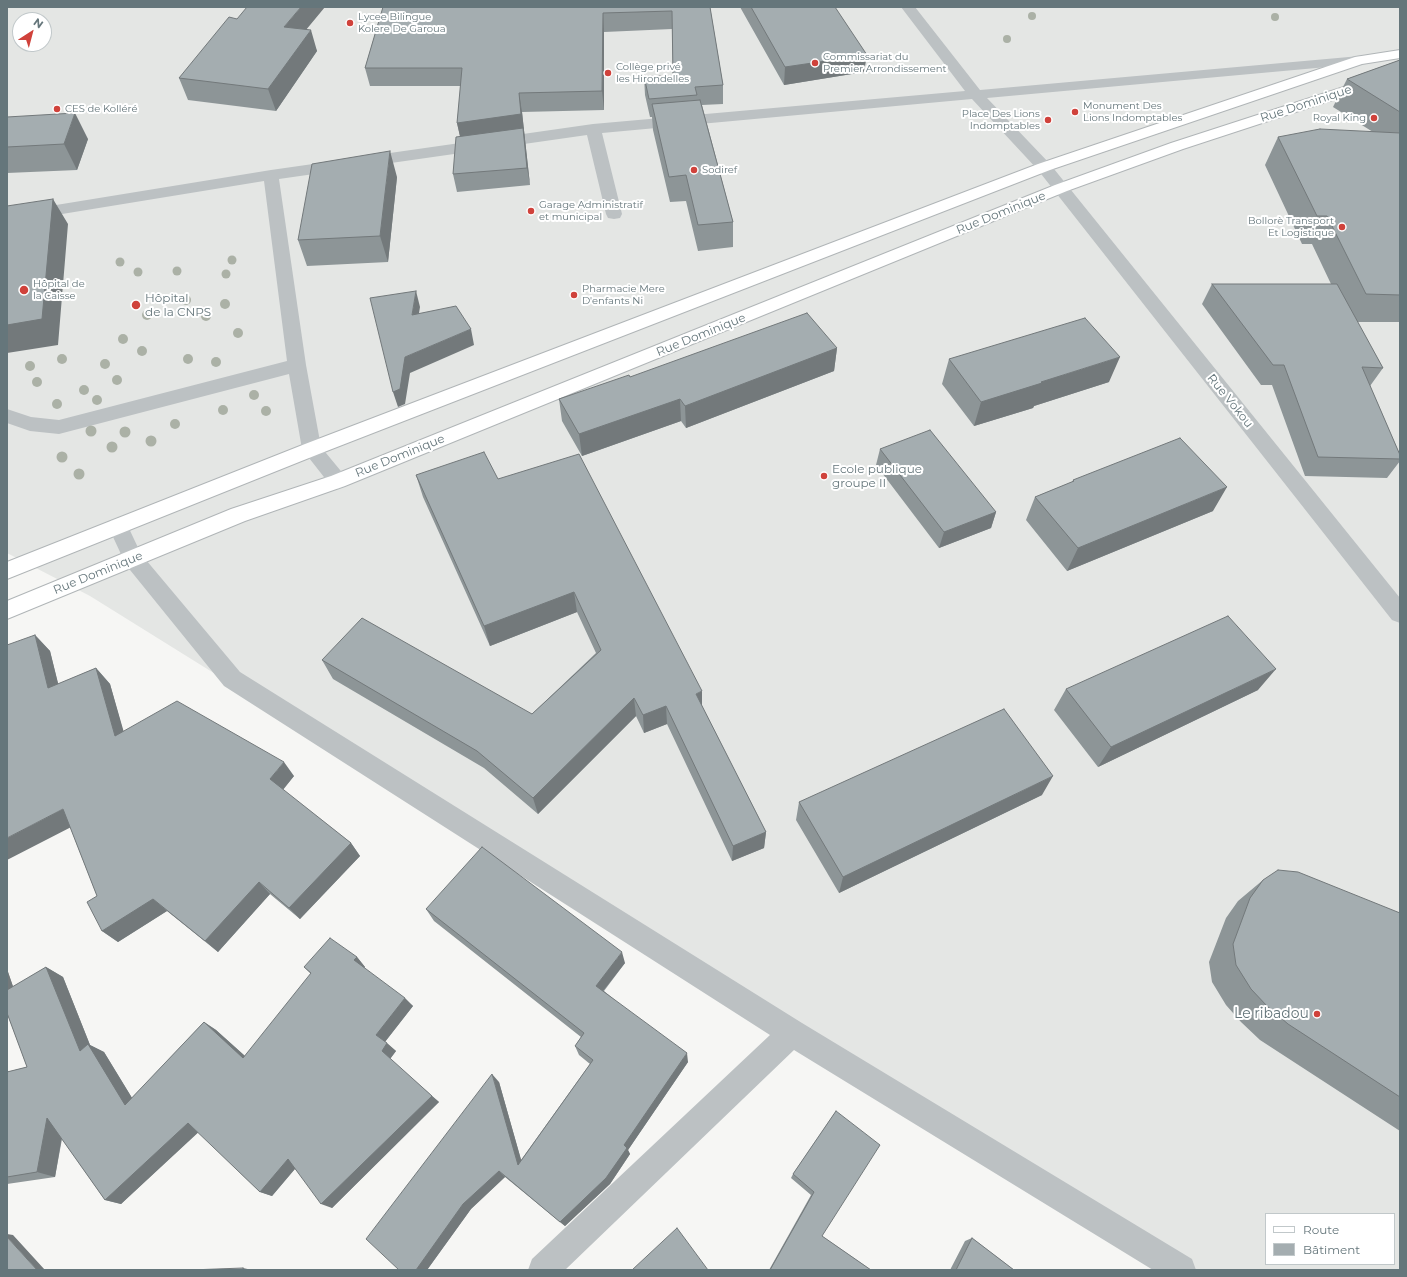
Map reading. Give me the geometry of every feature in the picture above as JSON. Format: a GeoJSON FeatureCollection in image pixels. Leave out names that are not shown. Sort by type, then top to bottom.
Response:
{"type":"FeatureCollection","features":[{"type":"Feature","properties":{"kind":"main road","name":"Rue Dominique"},"geometry":{"type":"LineString","coordinates":[[7,571],[312,449],[1044,167],[1360,60],[1400,54]]}},
{"type":"Feature","properties":{"kind":"main road","name":"Rue Dominique"},"geometry":{"type":"LineString","coordinates":[[7,610],[238,515],[338,481],[1061,188],[1177,146],[1361,86],[1400,76]]}},
{"type":"Feature","properties":{"kind":"main road"},"geometry":{"type":"LineString","coordinates":[[1264,92],[1288,110]]}},
{"type":"Feature","properties":{"kind":"street","name":"Rue Vokou"},"geometry":{"type":"LineString","coordinates":[[908,7],[976,95],[1044,167],[1400,614]]}},
{"type":"Feature","properties":{"kind":"street"},"geometry":{"type":"LineString","coordinates":[[7,218],[271,175],[593,129],[1360,60]]}},
{"type":"Feature","properties":{"kind":"street"},"geometry":{"type":"LineString","coordinates":[[593,129],[614,214]]}},
{"type":"Feature","properties":{"kind":"street"},"geometry":{"type":"LineString","coordinates":[[271,175],[297,365],[312,449],[338,481]]}},
{"type":"Feature","properties":{"kind":"street"},"geometry":{"type":"LineString","coordinates":[[7,416],[30,424],[59,427],[297,365]]}},
{"type":"Feature","properties":{"kind":"street"},"geometry":{"type":"LineString","coordinates":[[118,526],[133,559],[232,679],[792,1033],[1181,1270]]}},
{"type":"Feature","properties":{"kind":"street"},"geometry":{"type":"LineString","coordinates":[[543,1270],[792,1033]]}},
{"type":"Feature","properties":{"kind":"shaded area"},"geometry":{"type":"Polygon","coordinates":[[[7,7],[1400,7],[1400,1270],[1181,1270],[792,1033],[90,596],[7,553],[7,7]]]}},
{"type":"Feature","properties":{"kind":"building"},"geometry":{"type":"Polygon","coordinates":[[[247,7],[301,7],[284,27],[311,30],[268,89],[179,78],[229,17],[237,19],[247,7]]]}},
{"type":"Feature","properties":{"kind":"building"},"geometry":{"type":"Polygon","coordinates":[[[383,7],[710,7],[723,85],[695,87],[697,95],[649,99],[644,76],[673,76],[672,11],[603,13],[602,91],[519,93],[521,114],[457,123],[462,68],[365,68],[383,7]]]}},
{"type":"Feature","properties":{"kind":"building"},"geometry":{"type":"Polygon","coordinates":[[[751,7],[835,7],[867,55],[785,67],[751,7]]]}},
{"type":"Feature","properties":{"kind":"building"},"geometry":{"type":"Polygon","coordinates":[[[1400,60],[1400,112],[1347,79],[1400,60]]]}},
{"type":"Feature","properties":{"kind":"building"},"geometry":{"type":"Polygon","coordinates":[[[700,100],[733,222],[698,225],[686,175],[669,177],[652,104],[700,100]]]}},
{"type":"Feature","properties":{"kind":"building"},"geometry":{"type":"Polygon","coordinates":[[[75,113],[64,144],[7,147],[7,117],[75,113]]]}},
{"type":"Feature","properties":{"kind":"building"},"geometry":{"type":"Polygon","coordinates":[[[523,128],[527,168],[453,174],[456,137],[523,128]]]}},
{"type":"Feature","properties":{"kind":"building"},"geometry":{"type":"Polygon","coordinates":[[[1320,129],[1400,133],[1400,295],[1366,294],[1327,216],[1317,216],[1278,137],[1320,129]]]}},
{"type":"Feature","properties":{"kind":"building"},"geometry":{"type":"Polygon","coordinates":[[[390,151],[380,236],[298,240],[312,164],[390,151]]]}},
{"type":"Feature","properties":{"kind":"building"},"geometry":{"type":"Polygon","coordinates":[[[53,199],[42,319],[7,325],[7,206],[53,199]]]}},
{"type":"Feature","properties":{"kind":"building"},"geometry":{"type":"Polygon","coordinates":[[[1212,284],[1337,284],[1383,368],[1362,367],[1400,455],[1400,459],[1318,457],[1284,365],[1273,365],[1212,284]]]}},
{"type":"Feature","properties":{"kind":"building"},"geometry":{"type":"Polygon","coordinates":[[[416,291],[412,315],[456,306],[471,329],[405,357],[400,389],[393,392],[370,298],[416,291]]]}},
{"type":"Feature","properties":{"kind":"building"},"geometry":{"type":"Polygon","coordinates":[[[807,313],[837,348],[685,406],[680,399],[579,434],[559,399],[629,375],[630,377],[807,313]]]}},
{"type":"Feature","properties":{"kind":"building"},"geometry":{"type":"Polygon","coordinates":[[[1085,318],[1120,357],[981,402],[949,359],[1085,318]]]}},
{"type":"Feature","properties":{"kind":"building"},"geometry":{"type":"Polygon","coordinates":[[[930,430],[996,512],[944,532],[880,449],[930,430]]]}},
{"type":"Feature","properties":{"kind":"building"},"geometry":{"type":"Polygon","coordinates":[[[1180,438],[1227,487],[1078,548],[1035,497],[1074,481],[1073,480],[1180,438]]]}},
{"type":"Feature","properties":{"kind":"building"},"geometry":{"type":"Polygon","coordinates":[[[484,452],[498,479],[579,454],[702,691],[696,694],[766,832],[733,846],[666,706],[643,715],[634,698],[533,798],[477,751],[322,660],[362,618],[532,714],[601,650],[574,592],[484,626],[416,475],[484,452]]]}},
{"type":"Feature","properties":{"kind":"building"},"geometry":{"type":"Polygon","coordinates":[[[1228,616],[1276,669],[1111,747],[1066,689],[1228,616]]]}},
{"type":"Feature","properties":{"kind":"building"},"geometry":{"type":"Polygon","coordinates":[[[35,635],[48,688],[96,668],[115,736],[177,701],[284,762],[270,779],[351,843],[289,908],[259,882],[205,941],[153,899],[102,931],[87,902],[97,896],[63,809],[7,838],[7,645],[35,635]]]}},
{"type":"Feature","properties":{"kind":"building"},"geometry":{"type":"Polygon","coordinates":[[[1004,709],[1053,776],[843,877],[799,802],[1004,709]]]}},
{"type":"Feature","properties":{"kind":"building"},"geometry":{"type":"Polygon","coordinates":[[[482,847],[622,952],[596,986],[687,1053],[624,1145],[627,1148],[606,1178],[560,1222],[499,1171],[463,1204],[416,1270],[399,1270],[366,1239],[492,1074],[518,1165],[593,1060],[575,1046],[584,1033],[426,909],[482,847]]]}},
{"type":"Feature","properties":{"kind":"building","name":"Le ribadou"},"geometry":{"type":"Polygon","coordinates":[[[1278,870],[1298,872],[1400,913],[1400,1097],[1288,1024],[1267,1006],[1251,989],[1236,965],[1233,944],[1250,898],[1263,880],[1278,870]]]}},
{"type":"Feature","properties":{"kind":"building"},"geometry":{"type":"Polygon","coordinates":[[[330,938],[357,957],[354,960],[405,998],[376,1035],[387,1043],[382,1051],[432,1096],[321,1204],[288,1159],[260,1192],[188,1123],[105,1200],[47,1118],[37,1172],[7,1177],[7,1072],[27,1067],[7,1013],[7,990],[46,967],[80,1051],[88,1044],[125,1105],[204,1022],[243,1058],[311,973],[304,967],[330,938]]]}},
{"type":"Feature","properties":{"kind":"building"},"geometry":{"type":"Polygon","coordinates":[[[836,1111],[880,1145],[822,1236],[871,1270],[770,1270],[814,1192],[793,1174],[836,1111]]]}},
{"type":"Feature","properties":{"kind":"building"},"geometry":{"type":"Polygon","coordinates":[[[677,1228],[708,1270],[632,1270],[677,1228]]]}},
{"type":"Feature","properties":{"kind":"building"},"geometry":{"type":"Polygon","coordinates":[[[7,1237],[37,1270],[7,1270],[7,1237]]]}},
{"type":"Feature","properties":{"kind":"building"},"geometry":{"type":"Polygon","coordinates":[[[972,1238],[1014,1270],[956,1270],[972,1238]]]}},
{"type":"Feature","properties":{"kind":"building"},"geometry":{"type":"Polygon","coordinates":[[[243,1268],[243,1270],[190,1270],[243,1268]]]}},
{"type":"Feature","properties":{"kind":"place","name":"Lycee Bilingue Kolere De Garoua"},"geometry":{"type":"Point","coordinates":[350,23]}},
{"type":"Feature","properties":{"kind":"place","name":"Commissariat du Premier Arrondissement"},"geometry":{"type":"Point","coordinates":[815,63]}},
{"type":"Feature","properties":{"kind":"place","name":"Collège privé les Hirondelles"},"geometry":{"type":"Point","coordinates":[608,73]}},
{"type":"Feature","properties":{"kind":"place","name":"CES de Kolléré"},"geometry":{"type":"Point","coordinates":[57,109]}},
{"type":"Feature","properties":{"kind":"place","name":"Monument Des Lions Indomptables"},"geometry":{"type":"Point","coordinates":[1075,112]}},
{"type":"Feature","properties":{"kind":"place","name":"Royal King"},"geometry":{"type":"Point","coordinates":[1374,118]}},
{"type":"Feature","properties":{"kind":"place","name":"Place Des Lions Indomptables"},"geometry":{"type":"Point","coordinates":[1048,120]}},
{"type":"Feature","properties":{"kind":"place","name":"Sodiref"},"geometry":{"type":"Point","coordinates":[694,170]}},
{"type":"Feature","properties":{"kind":"place","name":"Garage Administratif et municipal"},"geometry":{"type":"Point","coordinates":[531,211]}},
{"type":"Feature","properties":{"kind":"place","name":"Bollorè Transport Et Logistique"},"geometry":{"type":"Point","coordinates":[1342,227]}},
{"type":"Feature","properties":{"kind":"place","name":"Hôpital de la Caisse"},"geometry":{"type":"Point","coordinates":[24,290]}},
{"type":"Feature","properties":{"kind":"place","name":"Pharmacie Mere D'enfants Ni"},"geometry":{"type":"Point","coordinates":[574,295]}},
{"type":"Feature","properties":{"kind":"place","name":"Hôpital de la CNPS"},"geometry":{"type":"Point","coordinates":[136,305]}},
{"type":"Feature","properties":{"kind":"place","name":"Ecole publique groupe II"},"geometry":{"type":"Point","coordinates":[824,476]}},
{"type":"Feature","properties":{"kind":"place","name":"Le ribadou"},"geometry":{"type":"Point","coordinates":[1317,1014]}}]}
